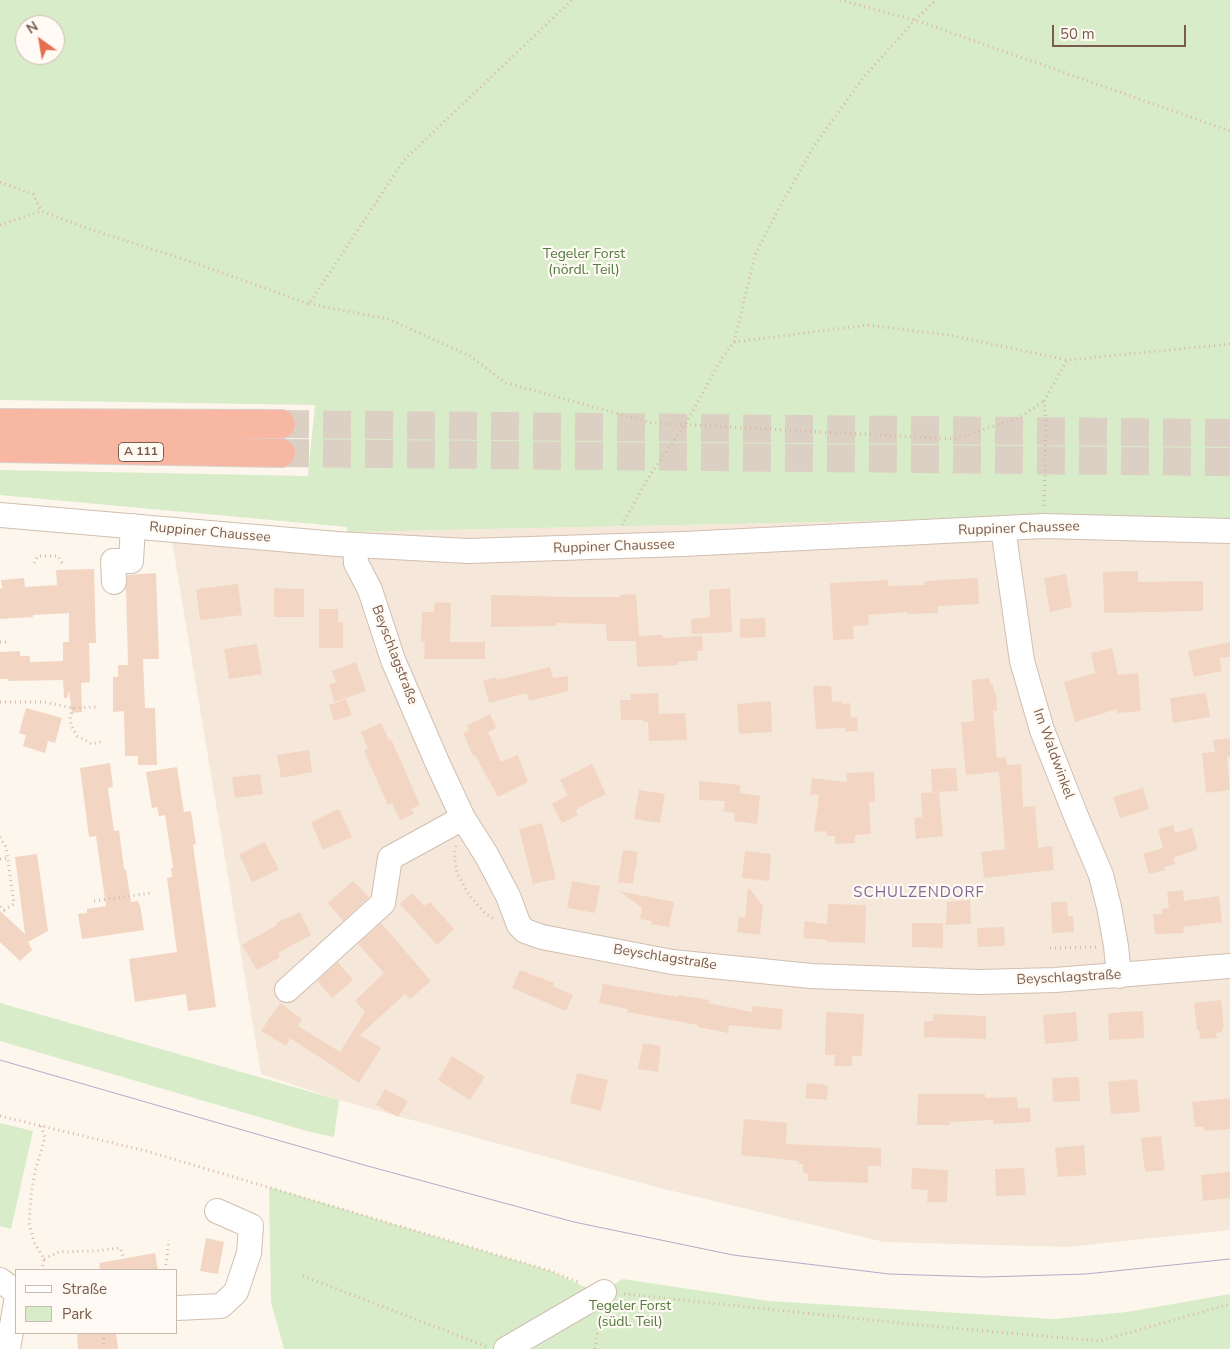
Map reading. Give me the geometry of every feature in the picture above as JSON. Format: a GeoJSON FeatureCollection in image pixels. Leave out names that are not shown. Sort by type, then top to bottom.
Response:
{"type":"FeatureCollection","features":[{"type":"Feature","properties":{"kind":"highway","name":"A 111"},"geometry":{"type":"LineString","coordinates":[[0,423],[281,424]]}},
{"type":"Feature","properties":{"kind":"highway","name":"A 111"},"geometry":{"type":"LineString","coordinates":[[0,448],[281,453]]}},
{"type":"Feature","properties":{"kind":"street","name":"Ruppiner Chaussee"},"geometry":{"type":"LineString","coordinates":[[0,515],[355,546],[468,552],[1044,526],[1230,531]]}},
{"type":"Feature","properties":{"kind":"street"},"geometry":{"type":"LineString","coordinates":[[114,582],[113,561],[131,561],[133,526]]}},
{"type":"Feature","properties":{"kind":"street","name":"Im Waldwinkel"},"geometry":{"type":"LineString","coordinates":[[1003,528],[1022,661],[1042,730],[1101,875],[1116,946],[1119,976]]}},
{"type":"Feature","properties":{"kind":"street","name":"Beyschlagstraße"},"geometry":{"type":"LineString","coordinates":[[355,546],[356,562],[370,590],[394,660],[463,818],[487,856],[504,888],[519,925],[525,931],[542,937],[602,947],[672,962],[811,976],[979,982],[1154,974],[1186,969],[1202,970],[1230,966]]}},
{"type":"Feature","properties":{"kind":"street"},"geometry":{"type":"LineString","coordinates":[[287,990],[383,903],[390,858],[463,818]]}},
{"type":"Feature","properties":{"kind":"street"},"geometry":{"type":"LineString","coordinates":[[178,1308],[221,1306],[236,1292],[248,1254],[250,1226],[218,1211]]}},
{"type":"Feature","properties":{"kind":"street"},"geometry":{"type":"LineString","coordinates":[[0,1280],[15,1291]]}},
{"type":"Feature","properties":{"kind":"street"},"geometry":{"type":"LineString","coordinates":[[506,1349],[604,1292]]}},
{"type":"Feature","properties":{"kind":"street"},"geometry":{"type":"LineString","coordinates":[[8,1349],[15,1308]]}},
{"type":"Feature","properties":{"kind":"path"},"geometry":{"type":"LineString","coordinates":[[309,304],[404,160],[572,0]]}},
{"type":"Feature","properties":{"kind":"path"},"geometry":{"type":"LineString","coordinates":[[840,0],[915,20],[1230,130]]}},
{"type":"Feature","properties":{"kind":"path"},"geometry":{"type":"LineString","coordinates":[[611,547],[650,475],[685,425],[722,358],[734,342],[755,255],[816,143],[863,78],[915,20],[936,0]]}},
{"type":"Feature","properties":{"kind":"path"},"geometry":{"type":"LineString","coordinates":[[0,182],[33,194],[41,211]]}},
{"type":"Feature","properties":{"kind":"path"},"geometry":{"type":"LineString","coordinates":[[0,225],[41,211],[309,304],[388,319],[470,356],[506,383],[652,423],[955,439],[1019,418],[1044,401],[1067,360]]}},
{"type":"Feature","properties":{"kind":"path"},"geometry":{"type":"LineString","coordinates":[[734,342],[867,325],[949,335],[1067,360],[1230,344]]}},
{"type":"Feature","properties":{"kind":"path"},"geometry":{"type":"LineString","coordinates":[[1044,401],[1046,423],[1044,526]]}},
{"type":"Feature","properties":{"kind":"path"},"geometry":{"type":"LineString","coordinates":[[34,563],[38,556],[58,556],[62,563]]}},
{"type":"Feature","properties":{"kind":"path"},"geometry":{"type":"LineString","coordinates":[[0,642],[6,642]]}},
{"type":"Feature","properties":{"kind":"path"},"geometry":{"type":"LineString","coordinates":[[0,702],[44,702],[72,708],[98,707]]}},
{"type":"Feature","properties":{"kind":"path"},"geometry":{"type":"LineString","coordinates":[[72,708],[71,725],[78,736],[92,744],[103,741]]}},
{"type":"Feature","properties":{"kind":"path"},"geometry":{"type":"LineString","coordinates":[[463,818],[454,853],[457,873],[469,895],[484,912],[500,924],[519,925]]}},
{"type":"Feature","properties":{"kind":"path"},"geometry":{"type":"LineString","coordinates":[[0,837],[5,844],[8,858],[14,904],[4,910],[0,906]]}},
{"type":"Feature","properties":{"kind":"path"},"geometry":{"type":"LineString","coordinates":[[0,859],[8,858]]}},
{"type":"Feature","properties":{"kind":"path"},"geometry":{"type":"LineString","coordinates":[[94,901],[151,893]]}},
{"type":"Feature","properties":{"kind":"path"},"geometry":{"type":"LineString","coordinates":[[1050,948],[1116,946]]}},
{"type":"Feature","properties":{"kind":"path"},"geometry":{"type":"LineString","coordinates":[[0,1116],[146,1151],[552,1271]]}},
{"type":"Feature","properties":{"kind":"path"},"geometry":{"type":"LineString","coordinates":[[41,1126],[45,1138],[35,1172],[29,1223],[34,1242],[44,1259],[42,1269]]}},
{"type":"Feature","properties":{"kind":"path"},"geometry":{"type":"LineString","coordinates":[[165,1269],[169,1240]]}},
{"type":"Feature","properties":{"kind":"path"},"geometry":{"type":"LineString","coordinates":[[44,1259],[59,1252],[120,1248],[124,1258]]}},
{"type":"Feature","properties":{"kind":"path"},"geometry":{"type":"LineString","coordinates":[[303,1276],[493,1349]]}},
{"type":"Feature","properties":{"kind":"path"},"geometry":{"type":"LineString","coordinates":[[604,1292],[929,1326],[1100,1341],[1230,1304]]}},
{"type":"Feature","properties":{"kind":"path"},"geometry":{"type":"LineString","coordinates":[[103,1334],[104,1348]]}},
{"type":"Feature","properties":{"kind":"shaded area"},"geometry":{"type":"Polygon","coordinates":[[[168,517],[347,532],[1064,517],[1230,530],[1230,1230],[1067,1247],[884,1242],[660,1188],[339,1100],[261,1074],[168,517]]]}},
{"type":"Feature","properties":{"kind":"green space","name":"Tegeler Forst (nördl. Teil)"},"geometry":{"type":"Polygon","coordinates":[[[0,0],[1230,0],[1230,524],[1064,517],[347,532],[347,527],[0,495],[0,470],[308,476],[315,405],[0,400],[0,0]]]}},
{"type":"Feature","properties":{"kind":"green space"},"geometry":{"type":"Polygon","coordinates":[[[0,1003],[339,1100],[334,1137],[310,1132],[0,1041],[0,1003]]]}},
{"type":"Feature","properties":{"kind":"green space"},"geometry":{"type":"Polygon","coordinates":[[[0,1123],[33,1131],[11,1229],[0,1226],[0,1123]]]}},
{"type":"Feature","properties":{"kind":"green space","name":"Tegeler Forst (südl. Teil)"},"geometry":{"type":"Polygon","coordinates":[[[269,1187],[551,1271],[598,1293],[623,1279],[769,1301],[1054,1319],[1127,1312],[1230,1294],[1230,1349],[284,1349],[271,1302],[269,1187]]]}},
{"type":"Feature","properties":{"kind":"building"},"geometry":{"type":"Polygon","coordinates":[[[94,569],[96,643],[89,643],[90,682],[81,683],[82,712],[72,713],[69,691],[67,698],[64,698],[63,680],[9,681],[8,679],[0,679],[0,652],[20,651],[20,656],[30,656],[30,662],[63,661],[63,642],[69,642],[69,613],[0,619],[1,580],[24,578],[25,587],[57,585],[56,570],[94,569]]]}},
{"type":"Feature","properties":{"kind":"building"},"geometry":{"type":"Polygon","coordinates":[[[1138,571],[1138,582],[1203,581],[1203,611],[1104,613],[1103,572],[1138,571]]]}},
{"type":"Feature","properties":{"kind":"building"},"geometry":{"type":"Polygon","coordinates":[[[156,573],[159,659],[143,659],[145,708],[155,708],[157,765],[138,765],[138,756],[125,756],[124,711],[113,712],[113,677],[118,677],[118,665],[128,665],[127,575],[156,573]]]}},
{"type":"Feature","properties":{"kind":"building"},"geometry":{"type":"Polygon","coordinates":[[[1066,574],[1072,607],[1050,612],[1044,578],[1066,574]]]}},
{"type":"Feature","properties":{"kind":"building"},"geometry":{"type":"Polygon","coordinates":[[[978,578],[979,604],[938,606],[938,613],[907,614],[907,612],[868,615],[869,625],[853,626],[854,639],[833,640],[830,583],[888,580],[888,586],[925,585],[924,581],[978,578]]]}},
{"type":"Feature","properties":{"kind":"building"},"geometry":{"type":"Polygon","coordinates":[[[238,584],[242,615],[200,620],[196,589],[238,584]]]}},
{"type":"Feature","properties":{"kind":"building"},"geometry":{"type":"Polygon","coordinates":[[[274,588],[304,589],[304,617],[274,617],[274,588]]]}},
{"type":"Feature","properties":{"kind":"building"},"geometry":{"type":"Polygon","coordinates":[[[730,588],[732,632],[692,634],[691,619],[710,617],[709,590],[730,588]]]}},
{"type":"Feature","properties":{"kind":"building"},"geometry":{"type":"Polygon","coordinates":[[[636,594],[639,636],[663,635],[663,638],[702,636],[703,651],[697,651],[698,660],[678,662],[678,665],[637,667],[636,641],[607,641],[606,624],[556,623],[556,626],[491,627],[491,595],[620,597],[620,595],[636,594]]]}},
{"type":"Feature","properties":{"kind":"building"},"geometry":{"type":"Polygon","coordinates":[[[435,602],[451,603],[450,642],[485,642],[485,659],[424,659],[425,642],[421,642],[422,612],[434,612],[435,602]]]}},
{"type":"Feature","properties":{"kind":"building"},"geometry":{"type":"Polygon","coordinates":[[[319,609],[338,609],[338,622],[343,622],[343,648],[319,648],[319,609]]]}},
{"type":"Feature","properties":{"kind":"building"},"geometry":{"type":"Polygon","coordinates":[[[765,618],[766,637],[740,638],[740,619],[765,618]]]}},
{"type":"Feature","properties":{"kind":"building"},"geometry":{"type":"Polygon","coordinates":[[[1230,642],[1230,657],[1219,658],[1222,671],[1194,677],[1188,651],[1230,642]]]}},
{"type":"Feature","properties":{"kind":"building"},"geometry":{"type":"Polygon","coordinates":[[[257,644],[262,674],[229,679],[224,649],[257,644]]]}},
{"type":"Feature","properties":{"kind":"building"},"geometry":{"type":"Polygon","coordinates":[[[1112,648],[1118,675],[1138,673],[1141,711],[1117,713],[1117,709],[1075,722],[1064,682],[1095,673],[1091,653],[1112,648]]]}},
{"type":"Feature","properties":{"kind":"building"},"geometry":{"type":"Polygon","coordinates":[[[356,662],[366,691],[335,702],[329,685],[336,682],[332,671],[356,662]]]}},
{"type":"Feature","properties":{"kind":"building"},"geometry":{"type":"Polygon","coordinates":[[[550,667],[553,678],[568,676],[568,691],[529,701],[527,693],[489,703],[483,681],[496,677],[497,680],[550,667]]]}},
{"type":"Feature","properties":{"kind":"building"},"geometry":{"type":"Polygon","coordinates":[[[990,678],[990,684],[993,684],[994,693],[996,693],[997,711],[993,711],[997,758],[1006,757],[1007,765],[1021,764],[1023,807],[1035,806],[1038,848],[1052,846],[1054,870],[984,878],[981,852],[1005,849],[999,772],[966,775],[961,722],[974,721],[972,680],[990,678]]]}},
{"type":"Feature","properties":{"kind":"building"},"geometry":{"type":"Polygon","coordinates":[[[813,686],[831,686],[832,702],[850,703],[851,718],[857,717],[858,731],[845,732],[845,728],[816,729],[813,686]]]}},
{"type":"Feature","properties":{"kind":"building"},"geometry":{"type":"Polygon","coordinates":[[[658,693],[659,714],[685,713],[687,740],[649,741],[648,722],[643,722],[643,720],[621,720],[620,700],[631,700],[630,694],[658,693]]]}},
{"type":"Feature","properties":{"kind":"building"},"geometry":{"type":"Polygon","coordinates":[[[1206,693],[1210,717],[1173,723],[1170,698],[1206,693]]]}},
{"type":"Feature","properties":{"kind":"building"},"geometry":{"type":"Polygon","coordinates":[[[346,699],[352,715],[334,721],[329,705],[346,699]]]}},
{"type":"Feature","properties":{"kind":"building"},"geometry":{"type":"Polygon","coordinates":[[[771,701],[772,732],[739,734],[737,704],[771,701]]]}},
{"type":"Feature","properties":{"kind":"building"},"geometry":{"type":"Polygon","coordinates":[[[26,708],[62,718],[55,743],[48,741],[45,753],[23,746],[26,735],[19,733],[26,708]]]}},
{"type":"Feature","properties":{"kind":"building"},"geometry":{"type":"Polygon","coordinates":[[[490,714],[496,728],[488,732],[501,762],[518,755],[528,782],[498,797],[475,755],[473,756],[463,733],[469,730],[467,725],[490,714]]]}},
{"type":"Feature","properties":{"kind":"building"},"geometry":{"type":"Polygon","coordinates":[[[381,723],[389,740],[391,739],[420,805],[411,809],[414,814],[400,820],[392,803],[388,805],[364,751],[368,749],[361,732],[381,723]]]}},
{"type":"Feature","properties":{"kind":"building"},"geometry":{"type":"Polygon","coordinates":[[[1230,738],[1230,756],[1227,757],[1230,790],[1206,793],[1202,753],[1215,752],[1213,740],[1230,738]]]}},
{"type":"Feature","properties":{"kind":"building"},"geometry":{"type":"Polygon","coordinates":[[[309,750],[312,772],[281,778],[277,755],[309,750]]]}},
{"type":"Feature","properties":{"kind":"building"},"geometry":{"type":"Polygon","coordinates":[[[110,763],[113,787],[108,788],[114,831],[119,830],[131,902],[138,901],[140,905],[144,930],[82,939],[78,914],[87,913],[87,909],[106,906],[96,836],[89,837],[80,768],[110,763]]]}},
{"type":"Feature","properties":{"kind":"building"},"geometry":{"type":"Polygon","coordinates":[[[592,764],[606,794],[575,810],[578,815],[562,823],[552,804],[568,795],[560,780],[592,764]]]}},
{"type":"Feature","properties":{"kind":"building"},"geometry":{"type":"Polygon","coordinates":[[[177,767],[184,812],[191,811],[196,844],[193,845],[216,1007],[188,1011],[186,994],[135,1002],[129,959],[177,952],[167,878],[172,877],[171,868],[173,867],[165,815],[159,816],[157,807],[152,808],[146,772],[177,767]]]}},
{"type":"Feature","properties":{"kind":"building"},"geometry":{"type":"Polygon","coordinates":[[[956,768],[958,791],[932,792],[931,769],[956,768]]]}},
{"type":"Feature","properties":{"kind":"building"},"geometry":{"type":"Polygon","coordinates":[[[874,772],[875,802],[869,802],[871,834],[855,835],[855,843],[835,844],[835,836],[827,836],[826,831],[814,832],[819,795],[810,794],[812,778],[847,782],[846,773],[874,772]]]}},
{"type":"Feature","properties":{"kind":"building"},"geometry":{"type":"Polygon","coordinates":[[[260,774],[263,794],[235,798],[232,777],[260,774]]]}},
{"type":"Feature","properties":{"kind":"building"},"geometry":{"type":"Polygon","coordinates":[[[699,781],[740,785],[740,793],[760,796],[757,824],[734,821],[735,813],[723,811],[725,801],[699,800],[699,781]]]}},
{"type":"Feature","properties":{"kind":"building"},"geometry":{"type":"Polygon","coordinates":[[[1143,788],[1149,809],[1120,818],[1113,797],[1143,788]]]}},
{"type":"Feature","properties":{"kind":"building"},"geometry":{"type":"Polygon","coordinates":[[[639,790],[665,794],[660,823],[634,819],[639,790]]]}},
{"type":"Feature","properties":{"kind":"building"},"geometry":{"type":"Polygon","coordinates":[[[939,792],[943,836],[916,839],[914,818],[922,817],[921,793],[939,792]]]}},
{"type":"Feature","properties":{"kind":"building"},"geometry":{"type":"Polygon","coordinates":[[[339,809],[352,837],[323,850],[311,822],[339,809]]]}},
{"type":"Feature","properties":{"kind":"building"},"geometry":{"type":"Polygon","coordinates":[[[542,823],[556,879],[533,884],[519,829],[542,823]]]}},
{"type":"Feature","properties":{"kind":"building"},"geometry":{"type":"Polygon","coordinates":[[[1173,825],[1175,833],[1192,828],[1198,849],[1173,858],[1175,864],[1164,867],[1165,870],[1149,874],[1143,854],[1163,848],[1158,829],[1173,825]]]}},
{"type":"Feature","properties":{"kind":"building"},"geometry":{"type":"Polygon","coordinates":[[[265,842],[279,870],[252,882],[239,854],[265,842]]]}},
{"type":"Feature","properties":{"kind":"building"},"geometry":{"type":"Polygon","coordinates":[[[623,850],[638,852],[633,884],[618,882],[623,850]]]}},
{"type":"Feature","properties":{"kind":"building"},"geometry":{"type":"Polygon","coordinates":[[[745,851],[771,854],[769,881],[742,878],[745,851]]]}},
{"type":"Feature","properties":{"kind":"building"},"geometry":{"type":"Polygon","coordinates":[[[37,854],[48,931],[28,942],[32,950],[20,961],[0,942],[0,911],[25,934],[15,857],[37,854]]]}},
{"type":"Feature","properties":{"kind":"building"},"geometry":{"type":"Polygon","coordinates":[[[353,881],[369,897],[343,921],[328,903],[353,881]]]}},
{"type":"Feature","properties":{"kind":"building"},"geometry":{"type":"Polygon","coordinates":[[[572,881],[600,886],[595,913],[567,908],[572,881]]]}},
{"type":"Feature","properties":{"kind":"building"},"geometry":{"type":"Polygon","coordinates":[[[748,887],[763,906],[760,935],[737,932],[739,917],[745,918],[748,887]]]}},
{"type":"Feature","properties":{"kind":"building"},"geometry":{"type":"Polygon","coordinates":[[[1183,890],[1184,901],[1219,896],[1222,922],[1183,927],[1184,933],[1155,934],[1153,914],[1162,914],[1162,909],[1169,908],[1167,892],[1183,890]]]}},
{"type":"Feature","properties":{"kind":"building"},"geometry":{"type":"Polygon","coordinates":[[[619,891],[674,902],[669,927],[651,924],[652,921],[640,919],[642,908],[619,891]]]}},
{"type":"Feature","properties":{"kind":"building"},"geometry":{"type":"Polygon","coordinates":[[[412,893],[424,906],[430,902],[454,929],[437,945],[400,904],[412,893]]]}},
{"type":"Feature","properties":{"kind":"building"},"geometry":{"type":"Polygon","coordinates":[[[970,900],[971,924],[946,925],[947,902],[970,900]]]}},
{"type":"Feature","properties":{"kind":"building"},"geometry":{"type":"Polygon","coordinates":[[[1051,902],[1067,902],[1068,916],[1073,916],[1074,932],[1052,933],[1051,902]]]}},
{"type":"Feature","properties":{"kind":"building"},"geometry":{"type":"Polygon","coordinates":[[[828,904],[866,905],[865,943],[827,942],[827,940],[803,938],[805,921],[827,924],[828,904]]]}},
{"type":"Feature","properties":{"kind":"building"},"geometry":{"type":"Polygon","coordinates":[[[300,912],[311,935],[278,953],[280,957],[257,970],[242,945],[277,925],[276,923],[300,912]]]}},
{"type":"Feature","properties":{"kind":"building"},"geometry":{"type":"Polygon","coordinates":[[[381,923],[431,981],[410,999],[405,994],[360,1035],[381,1048],[359,1083],[290,1038],[286,1046],[261,1031],[280,1003],[302,1019],[298,1026],[340,1052],[365,1012],[355,1001],[384,973],[358,944],[381,923]]]}},
{"type":"Feature","properties":{"kind":"building"},"geometry":{"type":"Polygon","coordinates":[[[912,923],[943,923],[943,948],[912,947],[912,923]]]}},
{"type":"Feature","properties":{"kind":"building"},"geometry":{"type":"Polygon","coordinates":[[[1004,927],[1005,946],[978,947],[977,928],[1004,927]]]}},
{"type":"Feature","properties":{"kind":"building"},"geometry":{"type":"Polygon","coordinates":[[[338,962],[353,980],[332,998],[317,981],[338,962]]]}},
{"type":"Feature","properties":{"kind":"building"},"geometry":{"type":"Polygon","coordinates":[[[520,970],[554,983],[553,986],[573,995],[566,1011],[512,988],[520,970]]]}},
{"type":"Feature","properties":{"kind":"building"},"geometry":{"type":"Polygon","coordinates":[[[603,984],[678,997],[678,995],[709,1000],[708,1003],[752,1012],[752,1006],[783,1009],[781,1030],[729,1025],[728,1033],[698,1027],[698,1025],[627,1012],[628,1009],[599,1003],[603,984]]]}},
{"type":"Feature","properties":{"kind":"building"},"geometry":{"type":"Polygon","coordinates":[[[1221,1000],[1223,1032],[1216,1033],[1217,1038],[1200,1039],[1194,1003],[1221,1000]]]}},
{"type":"Feature","properties":{"kind":"building"},"geometry":{"type":"Polygon","coordinates":[[[1143,1011],[1144,1038],[1109,1040],[1108,1013],[1143,1011]]]}},
{"type":"Feature","properties":{"kind":"building"},"geometry":{"type":"Polygon","coordinates":[[[826,1012],[864,1014],[862,1056],[852,1056],[852,1066],[834,1066],[835,1055],[825,1055],[826,1012]]]}},
{"type":"Feature","properties":{"kind":"building"},"geometry":{"type":"Polygon","coordinates":[[[1076,1012],[1078,1041],[1045,1044],[1043,1015],[1076,1012]]]}},
{"type":"Feature","properties":{"kind":"building"},"geometry":{"type":"Polygon","coordinates":[[[933,1014],[986,1016],[986,1039],[924,1037],[924,1021],[933,1021],[933,1014]]]}},
{"type":"Feature","properties":{"kind":"building"},"geometry":{"type":"Polygon","coordinates":[[[643,1043],[661,1046],[658,1072],[638,1069],[643,1043]]]}},
{"type":"Feature","properties":{"kind":"building"},"geometry":{"type":"Polygon","coordinates":[[[452,1056],[485,1077],[470,1100],[438,1080],[452,1056]]]}},
{"type":"Feature","properties":{"kind":"building"},"geometry":{"type":"Polygon","coordinates":[[[577,1073],[608,1080],[601,1111],[570,1103],[577,1073]]]}},
{"type":"Feature","properties":{"kind":"building"},"geometry":{"type":"Polygon","coordinates":[[[1079,1077],[1080,1101],[1053,1102],[1052,1078],[1079,1077]]]}},
{"type":"Feature","properties":{"kind":"building"},"geometry":{"type":"Polygon","coordinates":[[[1137,1079],[1140,1112],[1111,1114],[1108,1082],[1137,1079]]]}},
{"type":"Feature","properties":{"kind":"building"},"geometry":{"type":"Polygon","coordinates":[[[807,1083],[828,1085],[827,1100],[805,1098],[807,1083]]]}},
{"type":"Feature","properties":{"kind":"building"},"geometry":{"type":"Polygon","coordinates":[[[385,1089],[408,1101],[398,1117],[376,1105],[385,1089]]]}},
{"type":"Feature","properties":{"kind":"building"},"geometry":{"type":"Polygon","coordinates":[[[918,1094],[985,1094],[985,1098],[1017,1097],[1018,1108],[1030,1108],[1031,1122],[994,1124],[993,1120],[950,1122],[950,1125],[917,1125],[918,1094]]]}},
{"type":"Feature","properties":{"kind":"building"},"geometry":{"type":"Polygon","coordinates":[[[1230,1098],[1230,1129],[1205,1131],[1204,1127],[1195,1127],[1192,1102],[1230,1098]]]}},
{"type":"Feature","properties":{"kind":"building"},"geometry":{"type":"Polygon","coordinates":[[[744,1119],[787,1123],[786,1144],[881,1148],[881,1166],[868,1166],[868,1183],[808,1181],[808,1174],[803,1173],[803,1164],[798,1164],[799,1161],[741,1155],[744,1119]]]}},
{"type":"Feature","properties":{"kind":"building"},"geometry":{"type":"Polygon","coordinates":[[[1161,1136],[1165,1170],[1145,1172],[1141,1138],[1161,1136]]]}},
{"type":"Feature","properties":{"kind":"building"},"geometry":{"type":"Polygon","coordinates":[[[1084,1145],[1086,1175],[1058,1177],[1055,1148],[1084,1145]]]}},
{"type":"Feature","properties":{"kind":"building"},"geometry":{"type":"Polygon","coordinates":[[[912,1168],[948,1170],[947,1202],[927,1202],[928,1190],[911,1189],[912,1168]]]}},
{"type":"Feature","properties":{"kind":"building"},"geometry":{"type":"Polygon","coordinates":[[[1024,1168],[1026,1195],[996,1196],[995,1169],[1024,1168]]]}},
{"type":"Feature","properties":{"kind":"building"},"geometry":{"type":"Polygon","coordinates":[[[1230,1172],[1230,1198],[1203,1201],[1201,1175],[1230,1172]]]}},
{"type":"Feature","properties":{"kind":"building"},"geometry":{"type":"Polygon","coordinates":[[[206,1238],[224,1242],[218,1274],[200,1271],[206,1238]]]}},
{"type":"Feature","properties":{"kind":"building"},"geometry":{"type":"Polygon","coordinates":[[[155,1253],[158,1269],[100,1269],[99,1263],[155,1253]]]}},
{"type":"Feature","properties":{"kind":"building"},"geometry":{"type":"Polygon","coordinates":[[[77,1334],[116,1334],[118,1349],[78,1349],[77,1334]]]}},
{"type":"Feature","properties":{"kind":"tunnel"},"geometry":{"type":"LineString","coordinates":[[281,424],[1230,433]]}},
{"type":"Feature","properties":{"kind":"tunnel"},"geometry":{"type":"LineString","coordinates":[[281,453],[1230,462]]}},
{"type":"Feature","properties":{"kind":"tram line"},"geometry":{"type":"LineString","coordinates":[[0,1060],[364,1165],[574,1222],[733,1255],[889,1274],[985,1277],[1086,1274],[1230,1259]]}},
{"type":"Feature","properties":{"kind":"district","name":"SCHULZENDORF"},"geometry":{"type":"Point","coordinates":[919,893]}}]}
